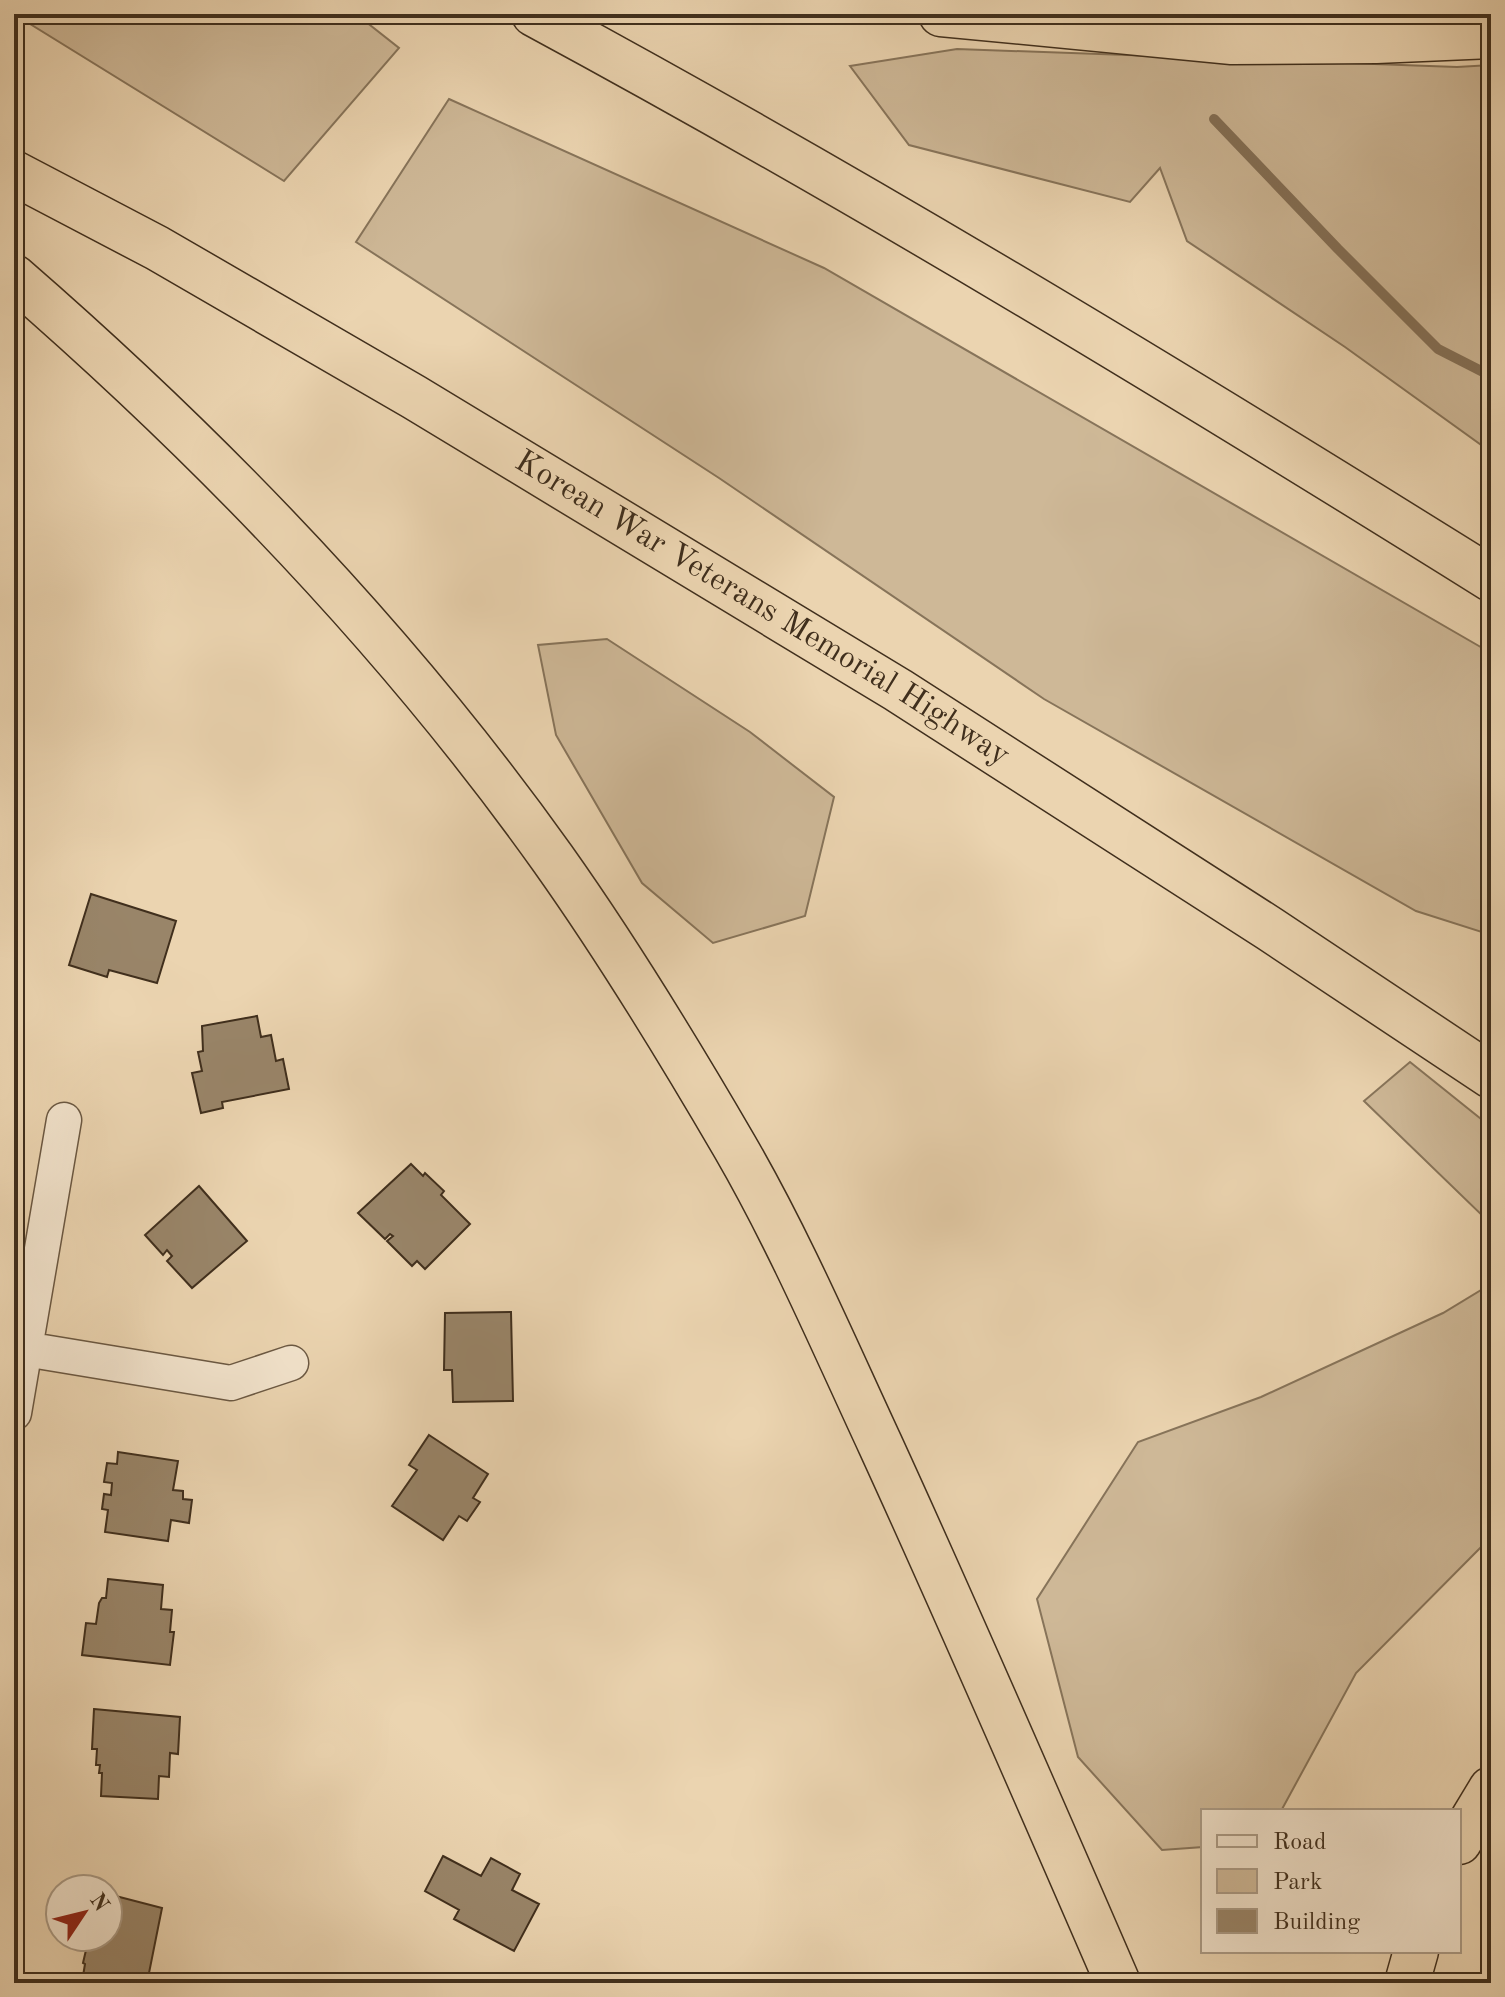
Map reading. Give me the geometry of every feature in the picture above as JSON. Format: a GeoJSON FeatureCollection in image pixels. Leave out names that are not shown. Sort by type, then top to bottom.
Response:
{"type":"FeatureCollection","features":[{"type":"Feature","properties":{"kind":"highway"},"geometry":{"type":"LineString","coordinates":[[534,14],[900,220],[1249,429],[1491,579]]}},
{"type":"Feature","properties":{"kind":"highway"},"geometry":{"type":"LineString","coordinates":[[941,14],[1232,42],[1491,36]]}},
{"type":"Feature","properties":{"kind":"highway","name":"Korean War Veterans Memorial Highway"},"geometry":{"type":"LineString","coordinates":[[14,173],[157,248],[414,397],[898,690],[1270,929],[1491,1076]]}},
{"type":"Feature","properties":{"kind":"highway"},"geometry":{"type":"LineString","coordinates":[[14,277],[171,418],[355,612],[441,712],[542,845],[632,975],[738,1152],[823,1320],[950,1597],[1118,1983]]}},
{"type":"Feature","properties":{"kind":"highway"},"geometry":{"type":"LineString","coordinates":[[1461,1839],[1491,1789]]}},
{"type":"Feature","properties":{"kind":"highway"},"geometry":{"type":"LineString","coordinates":[[1407,1983],[1415,1953]]}},
{"type":"Feature","properties":{"kind":"street"},"geometry":{"type":"LineString","coordinates":[[14,1413],[64,1120]]}},
{"type":"Feature","properties":{"kind":"street"},"geometry":{"type":"LineString","coordinates":[[25,1349],[231,1383],[291,1363]]}},
{"type":"Feature","properties":{"kind":"green space"},"geometry":{"type":"Polygon","coordinates":[[[14,14],[356,14],[399,48],[284,181],[14,14]]]}},
{"type":"Feature","properties":{"kind":"green space"},"geometry":{"type":"Polygon","coordinates":[[[957,49],[1457,67],[1491,65],[1491,452],[1345,347],[1187,241],[1160,168],[1130,202],[909,145],[850,66],[957,49]]]}},
{"type":"Feature","properties":{"kind":"green space"},"geometry":{"type":"Polygon","coordinates":[[[449,99],[824,268],[1491,653],[1491,935],[1416,911],[1044,699],[719,478],[356,242],[449,99]]]}},
{"type":"Feature","properties":{"kind":"green space"},"geometry":{"type":"Polygon","coordinates":[[[607,639],[750,732],[834,797],[805,916],[713,943],[642,883],[556,735],[538,645],[607,639]]]}},
{"type":"Feature","properties":{"kind":"green space"},"geometry":{"type":"Polygon","coordinates":[[[1410,1062],[1491,1127],[1491,1224],[1364,1101],[1410,1062]]]}},
{"type":"Feature","properties":{"kind":"green space"},"geometry":{"type":"Polygon","coordinates":[[[1491,1284],[1491,1537],[1356,1673],[1282,1809],[1201,1809],[1201,1847],[1162,1850],[1078,1757],[1037,1599],[1138,1442],[1261,1397],[1443,1313],[1491,1284]]]}},
{"type":"Feature","properties":{"kind":"building"},"geometry":{"type":"Polygon","coordinates":[[[91,894],[176,921],[157,983],[109,970],[107,977],[69,965],[91,894]]]}},
{"type":"Feature","properties":{"kind":"building"},"geometry":{"type":"Polygon","coordinates":[[[257,1016],[261,1037],[271,1035],[276,1061],[283,1059],[289,1089],[222,1102],[223,1108],[201,1113],[192,1073],[202,1071],[198,1052],[203,1051],[202,1026],[257,1016]]]}},
{"type":"Feature","properties":{"kind":"building"},"geometry":{"type":"Polygon","coordinates":[[[411,1164],[444,1191],[441,1195],[470,1224],[425,1269],[417,1261],[412,1266],[387,1241],[393,1236],[390,1234],[385,1239],[358,1213],[411,1164]]]}},
{"type":"Feature","properties":{"kind":"building"},"geometry":{"type":"Polygon","coordinates":[[[199,1186],[247,1241],[192,1288],[167,1261],[172,1256],[167,1250],[163,1255],[145,1235],[199,1186]]]}},
{"type":"Feature","properties":{"kind":"building"},"geometry":{"type":"Polygon","coordinates":[[[511,1312],[513,1401],[453,1402],[452,1370],[444,1370],[445,1313],[511,1312]]]}},
{"type":"Feature","properties":{"kind":"building"},"geometry":{"type":"Polygon","coordinates":[[[429,1435],[488,1474],[473,1498],[480,1502],[467,1521],[459,1516],[443,1540],[392,1506],[417,1470],[409,1465],[429,1435]]]}},
{"type":"Feature","properties":{"kind":"building"},"geometry":{"type":"Polygon","coordinates":[[[118,1452],[178,1461],[173,1490],[183,1491],[183,1499],[192,1500],[189,1523],[171,1520],[168,1541],[105,1532],[108,1510],[102,1509],[104,1494],[111,1495],[112,1483],[104,1482],[107,1463],[117,1464],[118,1452]]]}},
{"type":"Feature","properties":{"kind":"building"},"geometry":{"type":"Polygon","coordinates":[[[108,1579],[163,1585],[161,1609],[172,1610],[170,1632],[174,1632],[170,1665],[82,1655],[86,1623],[96,1624],[99,1603],[106,1598],[108,1579]]]}},
{"type":"Feature","properties":{"kind":"building"},"geometry":{"type":"Polygon","coordinates":[[[94,1709],[180,1717],[178,1754],[170,1753],[169,1777],[159,1776],[158,1799],[101,1796],[102,1773],[99,1773],[100,1765],[96,1765],[97,1749],[92,1749],[94,1709]]]}},
{"type":"Feature","properties":{"kind":"building"},"geometry":{"type":"Polygon","coordinates":[[[443,1856],[481,1876],[491,1858],[520,1874],[512,1890],[539,1904],[514,1951],[454,1919],[459,1910],[425,1891],[443,1856]]]}},
{"type":"Feature","properties":{"kind":"building"},"geometry":{"type":"Polygon","coordinates":[[[124,1898],[162,1908],[147,1983],[82,1982],[85,1953],[124,1953],[124,1898]]]}},
{"type":"Feature","properties":{"kind":"waterway"},"geometry":{"type":"LineString","coordinates":[[1214,119],[1438,349],[1491,376]]}}]}
